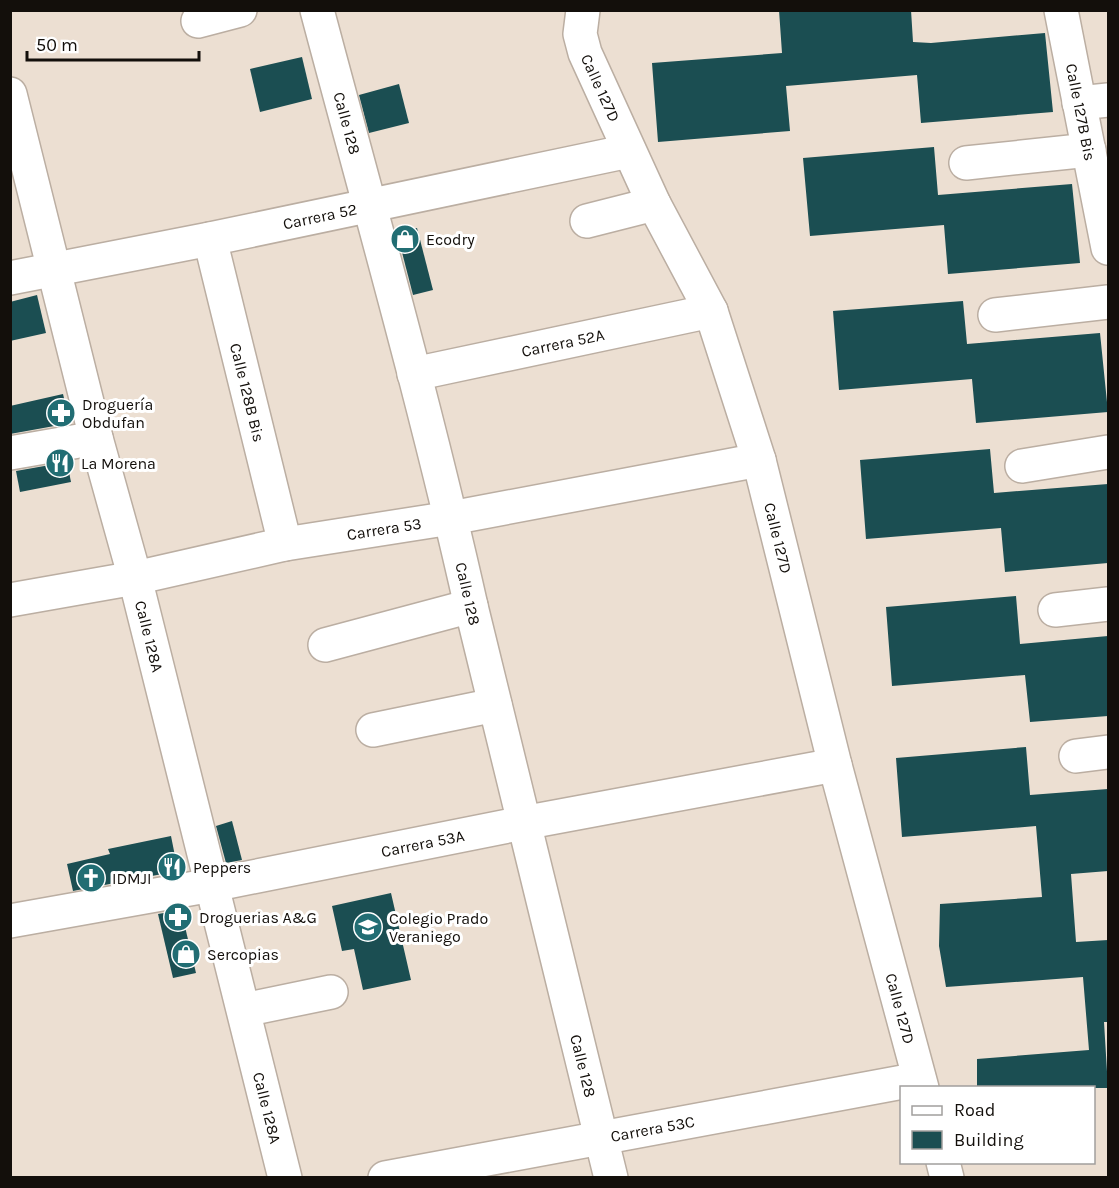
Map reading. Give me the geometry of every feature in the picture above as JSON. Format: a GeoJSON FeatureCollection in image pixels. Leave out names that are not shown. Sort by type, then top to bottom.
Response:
{"type":"FeatureCollection","features":[{"type":"Feature","properties":{"kind":"street"},"geometry":{"type":"LineString","coordinates":[[198,21],[240,10]]}},
{"type":"Feature","properties":{"kind":"street","name":"Calle 127D"},"geometry":{"type":"LineString","coordinates":[[583,10],[580,34],[585,53],[654,204],[711,311],[759,460],[835,765],[920,1083]]}},
{"type":"Feature","properties":{"kind":"street","name":"Calle 127B Bis"},"geometry":{"type":"LineString","coordinates":[[1061,10],[1094,102],[1089,150],[1108,248]]}},
{"type":"Feature","properties":{"kind":"street","name":"Calle 128"},"geometry":{"type":"LineString","coordinates":[[327,13],[371,206],[451,518],[523,823],[611,1178]]}},
{"type":"Feature","properties":{"kind":"street","name":"Calle 128A"},"geometry":{"type":"LineString","coordinates":[[10,94],[96,438],[135,578],[285,1178]]}},
{"type":"Feature","properties":{"kind":"street"},"geometry":{"type":"LineString","coordinates":[[966,163],[1089,150]]}},
{"type":"Feature","properties":{"kind":"street","name":"Carrera 52"},"geometry":{"type":"LineString","coordinates":[[10,278],[371,206],[629,151]]}},
{"type":"Feature","properties":{"kind":"street"},"geometry":{"type":"LineString","coordinates":[[587,221],[654,204]]}},
{"type":"Feature","properties":{"kind":"street","name":"Calle 128B Bis"},"geometry":{"type":"LineString","coordinates":[[210,239],[285,544]]}},
{"type":"Feature","properties":{"kind":"street"},"geometry":{"type":"LineString","coordinates":[[994,315],[1108,302]]}},
{"type":"Feature","properties":{"kind":"street","name":"Carrera 52A"},"geometry":{"type":"LineString","coordinates":[[414,374],[711,311]]}},
{"type":"Feature","properties":{"kind":"street"},"geometry":{"type":"LineString","coordinates":[[10,453],[96,438]]}},
{"type":"Feature","properties":{"kind":"street"},"geometry":{"type":"LineString","coordinates":[[1022,466],[1108,452]]}},
{"type":"Feature","properties":{"kind":"street","name":"Carrera 53"},"geometry":{"type":"LineString","coordinates":[[10,600],[135,578],[285,544],[451,518],[759,460]]}},
{"type":"Feature","properties":{"kind":"street"},"geometry":{"type":"LineString","coordinates":[[1055,610],[1108,604]]}},
{"type":"Feature","properties":{"kind":"street"},"geometry":{"type":"LineString","coordinates":[[325,645],[471,606]]}},
{"type":"Feature","properties":{"kind":"street"},"geometry":{"type":"LineString","coordinates":[[373,730],[495,705]]}},
{"type":"Feature","properties":{"kind":"street"},"geometry":{"type":"LineString","coordinates":[[1076,756],[1108,752]]}},
{"type":"Feature","properties":{"kind":"street","name":"Carrera 53A"},"geometry":{"type":"LineString","coordinates":[[10,921],[212,885],[523,823],[835,765]]}},
{"type":"Feature","properties":{"kind":"street"},"geometry":{"type":"LineString","coordinates":[[244,1011],[331,992]]}},
{"type":"Feature","properties":{"kind":"street","name":"Carrera 53C"},"geometry":{"type":"LineString","coordinates":[[902,1086],[920,1083]]}},
{"type":"Feature","properties":{"kind":"street","name":"Carrera 53C"},"geometry":{"type":"LineString","coordinates":[[385,1178],[452,1171],[601,1137],[900,1086]]}},
{"type":"Feature","properties":{"kind":"building"},"geometry":{"type":"Polygon","coordinates":[[[779,10],[911,10],[913,42],[931,43],[1045,33],[1053,112],[921,123],[917,75],[786,86],[790,131],[658,142],[652,63],[782,53],[779,10]]]}},
{"type":"Feature","properties":{"kind":"building"},"geometry":{"type":"Polygon","coordinates":[[[302,57],[312,99],[260,112],[250,69],[302,57]]]}},
{"type":"Feature","properties":{"kind":"building"},"geometry":{"type":"Polygon","coordinates":[[[399,84],[409,123],[369,133],[359,95],[399,84]]]}},
{"type":"Feature","properties":{"kind":"building"},"geometry":{"type":"Polygon","coordinates":[[[934,147],[938,195],[1072,184],[1080,263],[948,274],[944,225],[810,236],[803,158],[934,147]]]}},
{"type":"Feature","properties":{"kind":"building"},"geometry":{"type":"Polygon","coordinates":[[[417,228],[433,290],[413,295],[397,233],[417,228]]]}},
{"type":"Feature","properties":{"kind":"building"},"geometry":{"type":"Polygon","coordinates":[[[37,295],[46,333],[10,341],[10,302],[37,295]]]}},
{"type":"Feature","properties":{"kind":"building"},"geometry":{"type":"Polygon","coordinates":[[[963,301],[967,344],[1100,333],[1108,412],[976,423],[972,379],[839,390],[833,311],[963,301]]]}},
{"type":"Feature","properties":{"kind":"building"},"geometry":{"type":"Polygon","coordinates":[[[63,394],[69,419],[59,421],[60,425],[10,434],[10,406],[63,394]]]}},
{"type":"Feature","properties":{"kind":"building"},"geometry":{"type":"Polygon","coordinates":[[[990,449],[994,493],[1108,484],[1108,563],[1005,572],[1001,528],[866,539],[860,460],[990,449]]]}},
{"type":"Feature","properties":{"kind":"building"},"geometry":{"type":"Polygon","coordinates":[[[67,462],[71,482],[20,492],[16,471],[67,462]]]}},
{"type":"Feature","properties":{"kind":"building"},"geometry":{"type":"Polygon","coordinates":[[[1016,596],[1020,644],[1108,636],[1108,716],[1030,722],[1025,675],[892,686],[886,607],[1016,596]]]}},
{"type":"Feature","properties":{"kind":"building"},"geometry":{"type":"Polygon","coordinates":[[[1026,747],[1030,795],[1108,789],[1108,871],[1071,874],[1076,942],[1108,940],[1108,1022],[1104,1022],[1108,1088],[1095,1088],[1095,1086],[977,1086],[977,1059],[1089,1050],[1083,977],[946,987],[939,946],[940,904],[1042,897],[1036,826],[902,837],[896,758],[1026,747]]]}},
{"type":"Feature","properties":{"kind":"building"},"geometry":{"type":"Polygon","coordinates":[[[232,821],[242,860],[226,863],[216,826],[232,821]]]}},
{"type":"Feature","properties":{"kind":"building"},"geometry":{"type":"Polygon","coordinates":[[[171,836],[178,871],[73,891],[67,864],[110,854],[108,849],[171,836]]]}},
{"type":"Feature","properties":{"kind":"building","name":"Colegio Prado Veraniego"},"geometry":{"type":"Polygon","coordinates":[[[391,893],[411,980],[363,990],[354,949],[342,951],[332,906],[391,893]]]}},
{"type":"Feature","properties":{"kind":"building"},"geometry":{"type":"Polygon","coordinates":[[[181,910],[196,973],[173,978],[158,914],[181,910]]]}},
{"type":"Feature","properties":{"kind":"place","name":"Ecodry"},"geometry":{"type":"Point","coordinates":[405,239]}},
{"type":"Feature","properties":{"kind":"place","name":"Droguería Obdufan"},"geometry":{"type":"Point","coordinates":[61,413]}},
{"type":"Feature","properties":{"kind":"place","name":"La Morena"},"geometry":{"type":"Point","coordinates":[60,463]}},
{"type":"Feature","properties":{"kind":"place","name":"Peppers"},"geometry":{"type":"Point","coordinates":[172,867]}},
{"type":"Feature","properties":{"kind":"place","name":"IDMJI"},"geometry":{"type":"Point","coordinates":[91,878]}},
{"type":"Feature","properties":{"kind":"place","name":"Droguerias A&G"},"geometry":{"type":"Point","coordinates":[178,917]}},
{"type":"Feature","properties":{"kind":"place","name":"Colegio Prado Veraniego"},"geometry":{"type":"Point","coordinates":[368,927]}},
{"type":"Feature","properties":{"kind":"place","name":"Sercopias"},"geometry":{"type":"Point","coordinates":[186,954]}}]}
